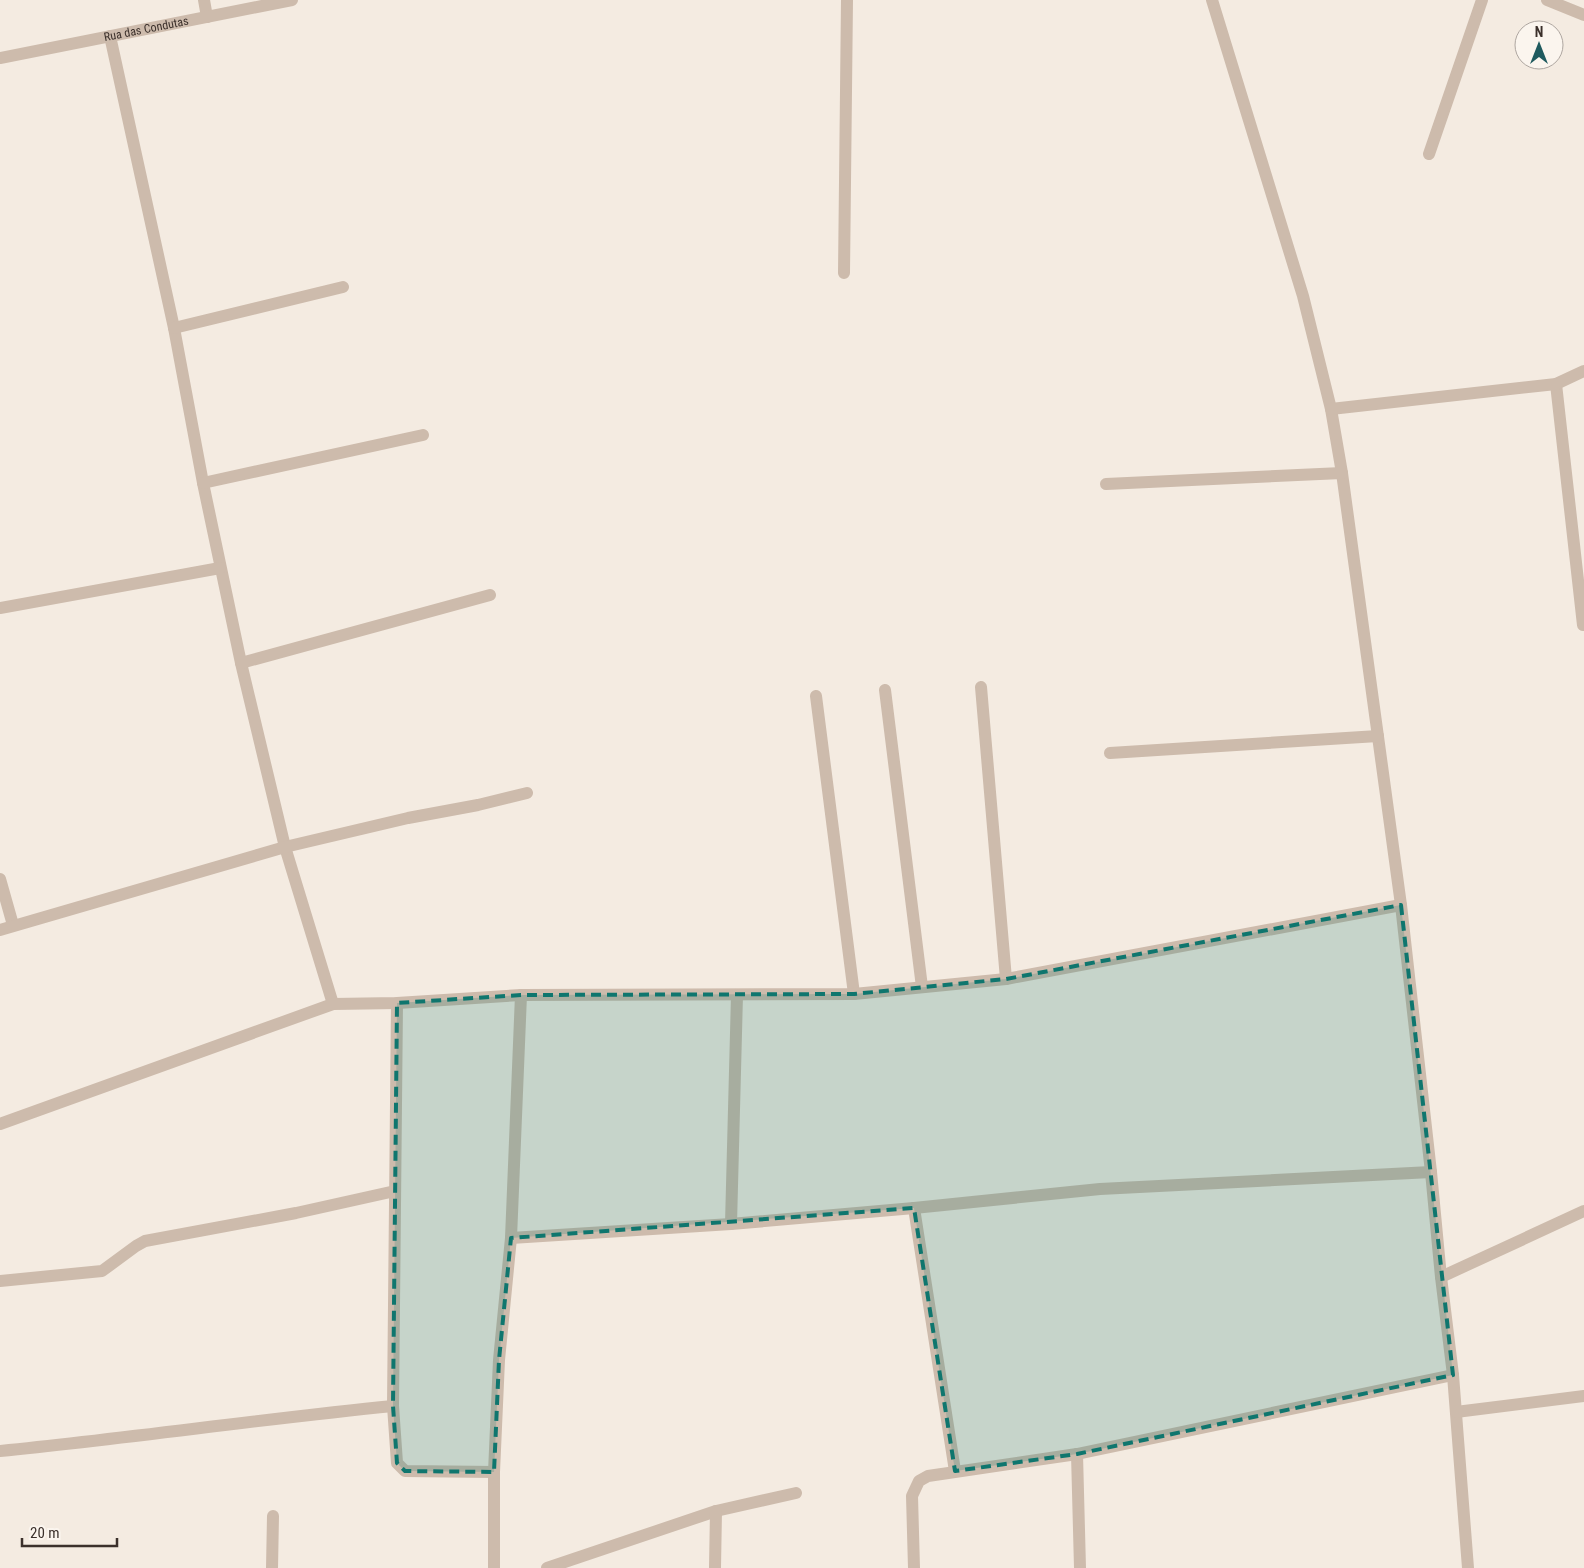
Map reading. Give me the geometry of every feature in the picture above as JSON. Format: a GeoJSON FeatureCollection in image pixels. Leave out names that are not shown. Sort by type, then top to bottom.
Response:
{"type":"FeatureCollection","features":[{"type":"Feature","properties":{"kind":"street"},"geometry":{"type":"LineString","coordinates":[[204,0],[207,17]]}},
{"type":"Feature","properties":{"kind":"street","name":"Rua das Condutas"},"geometry":{"type":"LineString","coordinates":[[0,58],[292,0]]}},
{"type":"Feature","properties":{"kind":"street"},"geometry":{"type":"LineString","coordinates":[[844,273],[847,0]]}},
{"type":"Feature","properties":{"kind":"street"},"geometry":{"type":"LineString","coordinates":[[1212,0],[1303,296],[1331,409],[1342,473],[1401,905],[1453,1375],[1468,1568]]}},
{"type":"Feature","properties":{"kind":"street"},"geometry":{"type":"LineString","coordinates":[[1429,154],[1482,0]]}},
{"type":"Feature","properties":{"kind":"street"},"geometry":{"type":"LineString","coordinates":[[1546,0],[1584,15]]}},
{"type":"Feature","properties":{"kind":"street"},"geometry":{"type":"LineString","coordinates":[[110,36],[174,328],[220,568],[285,848],[333,1004]]}},
{"type":"Feature","properties":{"kind":"street"},"geometry":{"type":"LineString","coordinates":[[174,328],[343,287]]}},
{"type":"Feature","properties":{"kind":"street"},"geometry":{"type":"LineString","coordinates":[[1331,409],[1556,384],[1584,371]]}},
{"type":"Feature","properties":{"kind":"street"},"geometry":{"type":"LineString","coordinates":[[1556,384],[1583,625]]}},
{"type":"Feature","properties":{"kind":"street"},"geometry":{"type":"LineString","coordinates":[[203,483],[423,435]]}},
{"type":"Feature","properties":{"kind":"street"},"geometry":{"type":"LineString","coordinates":[[1106,484],[1342,473]]}},
{"type":"Feature","properties":{"kind":"street"},"geometry":{"type":"LineString","coordinates":[[0,608],[220,568]]}},
{"type":"Feature","properties":{"kind":"street"},"geometry":{"type":"LineString","coordinates":[[242,663],[490,595]]}},
{"type":"Feature","properties":{"kind":"street"},"geometry":{"type":"LineString","coordinates":[[981,687],[1006,979]]}},
{"type":"Feature","properties":{"kind":"street"},"geometry":{"type":"LineString","coordinates":[[885,690],[922,987]]}},
{"type":"Feature","properties":{"kind":"street"},"geometry":{"type":"LineString","coordinates":[[816,696],[854,994]]}},
{"type":"Feature","properties":{"kind":"street"},"geometry":{"type":"LineString","coordinates":[[1110,753],[1378,736]]}},
{"type":"Feature","properties":{"kind":"street"},"geometry":{"type":"LineString","coordinates":[[0,930],[285,848],[408,818],[527,793]]}},
{"type":"Feature","properties":{"kind":"street"},"geometry":{"type":"LineString","coordinates":[[0,879],[13,925]]}},
{"type":"Feature","properties":{"kind":"street"},"geometry":{"type":"LineString","coordinates":[[0,1124],[333,1004],[397,1003],[521,995],[854,994],[1006,979],[1401,905]]}},
{"type":"Feature","properties":{"kind":"street"},"geometry":{"type":"LineString","coordinates":[[494,1568],[494,1472],[499,1360],[511,1238],[521,995]]}},
{"type":"Feature","properties":{"kind":"street"},"geometry":{"type":"LineString","coordinates":[[731,1224],[737,995]]}},
{"type":"Feature","properties":{"kind":"street"},"geometry":{"type":"LineString","coordinates":[[397,1003],[393,1406],[397,1463],[405,1471],[494,1472]]}},
{"type":"Feature","properties":{"kind":"street"},"geometry":{"type":"LineString","coordinates":[[511,1238],[731,1224],[1100,1189],[1431,1172]]}},
{"type":"Feature","properties":{"kind":"street"},"geometry":{"type":"LineString","coordinates":[[0,1281],[102,1271],[145,1241],[296,1213],[395,1191]]}},
{"type":"Feature","properties":{"kind":"street"},"geometry":{"type":"LineString","coordinates":[[914,1208],[955,1471]]}},
{"type":"Feature","properties":{"kind":"street"},"geometry":{"type":"LineString","coordinates":[[1441,1276],[1584,1211]]}},
{"type":"Feature","properties":{"kind":"street"},"geometry":{"type":"LineString","coordinates":[[914,1568],[912,1496],[920,1481],[928,1476],[1077,1454],[1453,1375]]}},
{"type":"Feature","properties":{"kind":"street"},"geometry":{"type":"LineString","coordinates":[[1456,1412],[1584,1396]]}},
{"type":"Feature","properties":{"kind":"street"},"geometry":{"type":"LineString","coordinates":[[0,1451],[393,1406]]}},
{"type":"Feature","properties":{"kind":"street"},"geometry":{"type":"LineString","coordinates":[[1077,1454],[1080,1568]]}},
{"type":"Feature","properties":{"kind":"street"},"geometry":{"type":"LineString","coordinates":[[547,1568],[716,1511],[796,1493]]}},
{"type":"Feature","properties":{"kind":"street"},"geometry":{"type":"LineString","coordinates":[[715,1568],[716,1511]]}},
{"type":"Feature","properties":{"kind":"street"},"geometry":{"type":"LineString","coordinates":[[272,1568],[273,1516]]}},
{"type":"Feature","properties":{"kind":"highlighted area"},"geometry":{"type":"Polygon","coordinates":[[[1401,905],[1453,1375],[1077,1454],[955,1471],[914,1208],[511,1238],[499,1360],[494,1472],[405,1471],[397,1463],[393,1406],[397,1003],[521,995],[854,994],[1006,979],[1401,905]]]}}]}
